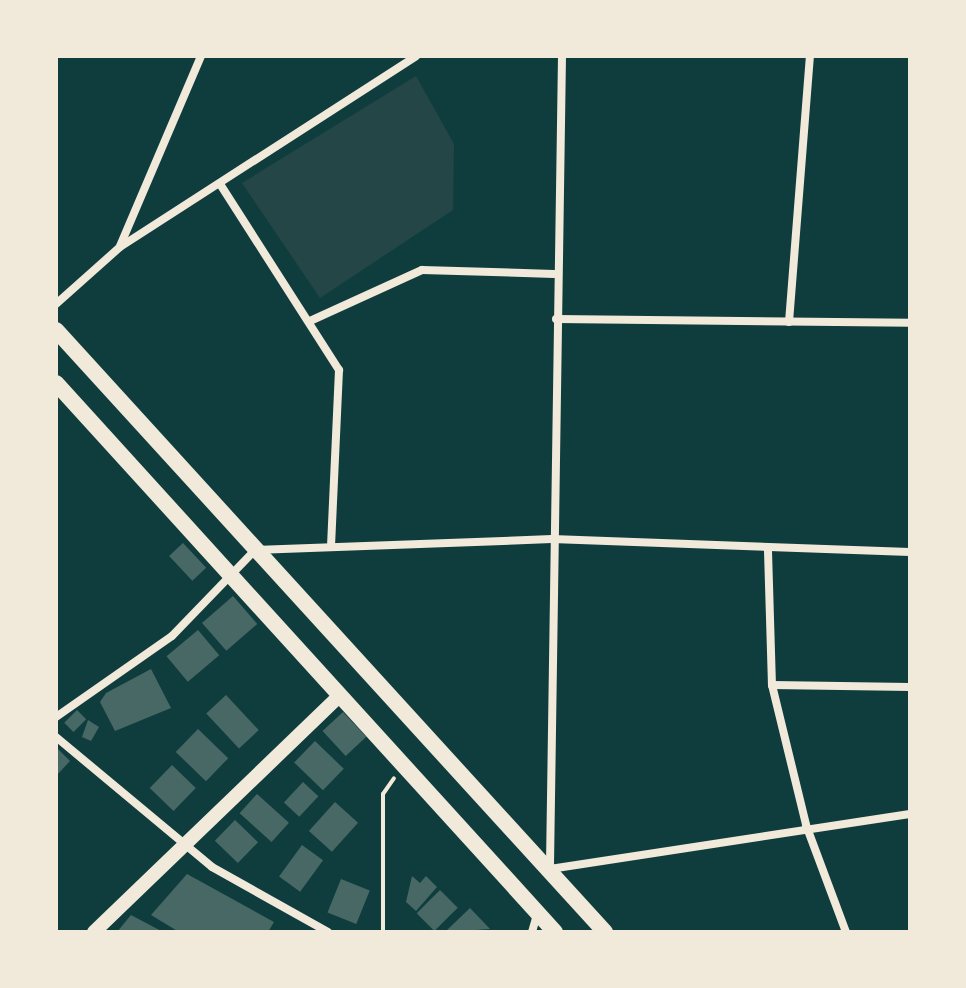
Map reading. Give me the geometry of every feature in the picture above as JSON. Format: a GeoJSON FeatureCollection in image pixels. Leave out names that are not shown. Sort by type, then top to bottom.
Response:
{"type":"FeatureCollection","features":[{"type":"Feature","properties":{"kind":"main road"},"geometry":{"type":"LineString","coordinates":[[56,330],[605,932]]}},
{"type":"Feature","properties":{"kind":"main road"},"geometry":{"type":"LineString","coordinates":[[56,383],[232,575],[337,698],[555,932]]}},
{"type":"Feature","properties":{"kind":"street"},"geometry":{"type":"LineString","coordinates":[[120,247],[201,56]]}},
{"type":"Feature","properties":{"kind":"street"},"geometry":{"type":"LineString","coordinates":[[56,304],[120,247],[416,56]]}},
{"type":"Feature","properties":{"kind":"street"},"geometry":{"type":"LineString","coordinates":[[562,56],[554,274],[550,869],[806,825],[910,814]]}},
{"type":"Feature","properties":{"kind":"street"},"geometry":{"type":"LineString","coordinates":[[789,322],[810,56]]}},
{"type":"Feature","properties":{"kind":"street"},"geometry":{"type":"LineString","coordinates":[[220,184],[339,370],[331,543]]}},
{"type":"Feature","properties":{"kind":"street"},"geometry":{"type":"LineString","coordinates":[[310,321],[422,270],[554,274]]}},
{"type":"Feature","properties":{"kind":"street"},"geometry":{"type":"LineString","coordinates":[[556,319],[910,323]]}},
{"type":"Feature","properties":{"kind":"street"},"geometry":{"type":"LineString","coordinates":[[56,717],[172,636],[255,550],[331,543],[552,539],[768,551],[910,552]]}},
{"type":"Feature","properties":{"kind":"street"},"geometry":{"type":"LineString","coordinates":[[768,551],[772,685],[806,825],[846,932]]}},
{"type":"Feature","properties":{"kind":"street"},"geometry":{"type":"LineString","coordinates":[[772,685],[910,687]]}},
{"type":"Feature","properties":{"kind":"street"},"geometry":{"type":"LineString","coordinates":[[94,932],[337,698]]}},
{"type":"Feature","properties":{"kind":"street"},"geometry":{"type":"LineString","coordinates":[[56,737],[182,846],[328,932]]}},
{"type":"Feature","properties":{"kind":"street"},"geometry":{"type":"LineString","coordinates":[[532,932],[538,913]]}},
{"type":"Feature","properties":{"kind":"path"},"geometry":{"type":"LineString","coordinates":[[383,932],[383,794],[402,767]]}},
{"type":"Feature","properties":{"kind":"shaded area"},"geometry":{"type":"Polygon","coordinates":[[[416,76],[454,144],[453,210],[320,298],[242,183],[416,76]]]}},
{"type":"Feature","properties":{"kind":"building"},"geometry":{"type":"Polygon","coordinates":[[[183,543],[206,568],[192,581],[169,556],[183,543]]]}},
{"type":"Feature","properties":{"kind":"building"},"geometry":{"type":"Polygon","coordinates":[[[233,596],[257,624],[226,651],[202,623],[233,596]]]}},
{"type":"Feature","properties":{"kind":"building"},"geometry":{"type":"Polygon","coordinates":[[[198,630],[219,655],[188,682],[167,656],[198,630]]]}},
{"type":"Feature","properties":{"kind":"building"},"geometry":{"type":"Polygon","coordinates":[[[151,669],[171,708],[115,731],[100,702],[106,693],[151,669]]]}},
{"type":"Feature","properties":{"kind":"building"},"geometry":{"type":"Polygon","coordinates":[[[226,695],[259,730],[239,749],[206,713],[226,695]]]}},
{"type":"Feature","properties":{"kind":"building"},"geometry":{"type":"Polygon","coordinates":[[[77,710],[86,719],[73,732],[64,723],[77,710]]]}},
{"type":"Feature","properties":{"kind":"building"},"geometry":{"type":"Polygon","coordinates":[[[343,712],[366,737],[346,756],[323,731],[343,712]]]}},
{"type":"Feature","properties":{"kind":"building"},"geometry":{"type":"Polygon","coordinates":[[[88,720],[99,727],[91,741],[82,737],[88,720]]]}},
{"type":"Feature","properties":{"kind":"building"},"geometry":{"type":"Polygon","coordinates":[[[198,729],[228,758],[206,781],[176,752],[198,729]]]}},
{"type":"Feature","properties":{"kind":"building"},"geometry":{"type":"Polygon","coordinates":[[[315,741],[344,769],[323,790],[294,763],[315,741]]]}},
{"type":"Feature","properties":{"kind":"building"},"geometry":{"type":"Polygon","coordinates":[[[56,747],[70,761],[56,776],[56,747]]]}},
{"type":"Feature","properties":{"kind":"building"},"geometry":{"type":"Polygon","coordinates":[[[172,765],[196,788],[174,811],[150,788],[172,765]]]}},
{"type":"Feature","properties":{"kind":"building"},"geometry":{"type":"Polygon","coordinates":[[[303,782],[318,796],[299,817],[284,802],[303,782]]]}},
{"type":"Feature","properties":{"kind":"building"},"geometry":{"type":"Polygon","coordinates":[[[257,794],[289,823],[272,842],[240,813],[257,794]]]}},
{"type":"Feature","properties":{"kind":"building"},"geometry":{"type":"Polygon","coordinates":[[[335,802],[358,823],[332,852],[309,831],[335,802]]]}},
{"type":"Feature","properties":{"kind":"building"},"geometry":{"type":"Polygon","coordinates":[[[235,820],[258,842],[238,863],[215,841],[235,820]]]}},
{"type":"Feature","properties":{"kind":"building"},"geometry":{"type":"Polygon","coordinates":[[[302,845],[323,860],[300,892],[279,877],[302,845]]]}},
{"type":"Feature","properties":{"kind":"building"},"geometry":{"type":"Polygon","coordinates":[[[187,874],[274,922],[268,932],[179,932],[151,915],[187,874]]]}},
{"type":"Feature","properties":{"kind":"building"},"geometry":{"type":"Polygon","coordinates":[[[412,876],[420,883],[426,876],[437,887],[416,911],[406,902],[412,876]]]}},
{"type":"Feature","properties":{"kind":"building"},"geometry":{"type":"Polygon","coordinates":[[[341,879],[370,891],[356,924],[328,912],[341,879]]]}},
{"type":"Feature","properties":{"kind":"building"},"geometry":{"type":"Polygon","coordinates":[[[440,890],[458,908],[434,931],[417,913],[440,890]]]}},
{"type":"Feature","properties":{"kind":"building"},"geometry":{"type":"Polygon","coordinates":[[[470,908],[490,929],[445,932],[470,908]]]}},
{"type":"Feature","properties":{"kind":"building"},"geometry":{"type":"Polygon","coordinates":[[[131,915],[163,932],[117,932],[131,915]]]}}]}
